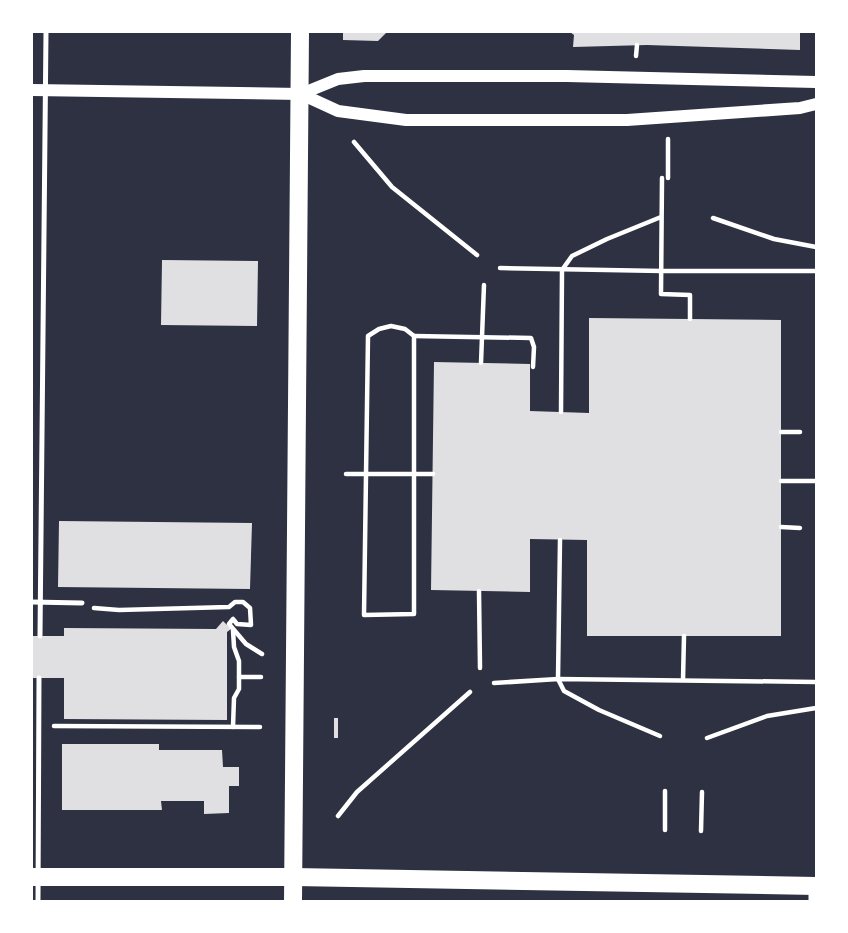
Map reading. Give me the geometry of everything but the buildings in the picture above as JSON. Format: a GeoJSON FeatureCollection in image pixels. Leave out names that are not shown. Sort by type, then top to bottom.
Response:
{"type":"FeatureCollection","features":[{"type":"Feature","properties":{"kind":"main road"},"geometry":{"type":"LineString","coordinates":[[293,901],[300,32]]}},
{"type":"Feature","properties":{"kind":"main road"},"geometry":{"type":"LineString","coordinates":[[35,877],[294,877],[813,891]]}},
{"type":"Feature","properties":{"kind":"street"},"geometry":{"type":"LineString","coordinates":[[32,90],[301,94],[338,79],[364,76],[567,76],[817,82]]}},
{"type":"Feature","properties":{"kind":"street"},"geometry":{"type":"LineString","coordinates":[[301,94],[338,111],[406,120],[627,120],[800,108],[817,104]]}},
{"type":"Feature","properties":{"kind":"lane"},"geometry":{"type":"LineString","coordinates":[[40,636],[46,32]]}},
{"type":"Feature","properties":{"kind":"lane"},"geometry":{"type":"LineString","coordinates":[[32,602],[82,603]]}},
{"type":"Feature","properties":{"kind":"lane"},"geometry":{"type":"LineString","coordinates":[[38,901],[35,877],[39,678]]}},
{"type":"Feature","properties":{"kind":"path"},"geometry":{"type":"LineString","coordinates":[[636,56],[637,45]]}},
{"type":"Feature","properties":{"kind":"path"},"geometry":{"type":"LineString","coordinates":[[668,139],[661,217],[662,294],[690,295],[690,319]]}},
{"type":"Feature","properties":{"kind":"path"},"geometry":{"type":"LineString","coordinates":[[354,142],[392,187],[477,256]]}},
{"type":"Feature","properties":{"kind":"path"},"geometry":{"type":"LineString","coordinates":[[561,412],[562,270],[572,256],[661,217]]}},
{"type":"Feature","properties":{"kind":"path"},"geometry":{"type":"LineString","coordinates":[[713,218],[774,239],[817,247]]}},
{"type":"Feature","properties":{"kind":"path"},"geometry":{"type":"LineString","coordinates":[[500,268],[817,271]]}},
{"type":"Feature","properties":{"kind":"path"},"geometry":{"type":"LineString","coordinates":[[481,363],[484,285]]}},
{"type":"Feature","properties":{"kind":"path"},"geometry":{"type":"LineString","coordinates":[[414,336],[414,614],[364,615],[368,336],[391,326],[405,329],[414,336],[531,338],[534,347],[533,367]]}},
{"type":"Feature","properties":{"kind":"path"},"geometry":{"type":"LineString","coordinates":[[781,432],[800,432]]}},
{"type":"Feature","properties":{"kind":"path"},"geometry":{"type":"LineString","coordinates":[[346,474],[433,474]]}},
{"type":"Feature","properties":{"kind":"path"},"geometry":{"type":"LineString","coordinates":[[780,481],[817,481]]}},
{"type":"Feature","properties":{"kind":"path"},"geometry":{"type":"LineString","coordinates":[[780,527],[800,528]]}},
{"type":"Feature","properties":{"kind":"path"},"geometry":{"type":"LineString","coordinates":[[560,540],[558,679],[564,691],[599,710],[660,736]]}},
{"type":"Feature","properties":{"kind":"path"},"geometry":{"type":"LineString","coordinates":[[479,591],[480,668]]}},
{"type":"Feature","properties":{"kind":"path"},"geometry":{"type":"LineString","coordinates":[[90,607],[119,610],[229,607],[235,602],[243,602],[250,608],[251,625],[237,624],[229,607]]}},
{"type":"Feature","properties":{"kind":"path"},"geometry":{"type":"LineString","coordinates":[[233,619],[229,624],[233,629],[246,644],[262,654]]}},
{"type":"Feature","properties":{"kind":"path"},"geometry":{"type":"LineString","coordinates":[[233,629],[234,647],[239,661],[239,689],[234,698],[233,727]]}},
{"type":"Feature","properties":{"kind":"path"},"geometry":{"type":"LineString","coordinates":[[683,680],[684,636]]}},
{"type":"Feature","properties":{"kind":"path"},"geometry":{"type":"LineString","coordinates":[[239,677],[261,677]]}},
{"type":"Feature","properties":{"kind":"path"},"geometry":{"type":"LineString","coordinates":[[494,683],[558,679],[817,682]]}},
{"type":"Feature","properties":{"kind":"path"},"geometry":{"type":"LineString","coordinates":[[338,816],[357,792],[470,692]]}},
{"type":"Feature","properties":{"kind":"path"},"geometry":{"type":"LineString","coordinates":[[707,738],[767,716],[817,708]]}},
{"type":"Feature","properties":{"kind":"path"},"geometry":{"type":"LineString","coordinates":[[54,726],[260,727]]}},
{"type":"Feature","properties":{"kind":"path"},"geometry":{"type":"LineString","coordinates":[[665,791],[665,830]]}},
{"type":"Feature","properties":{"kind":"path"},"geometry":{"type":"LineString","coordinates":[[701,831],[702,792]]}}]}
